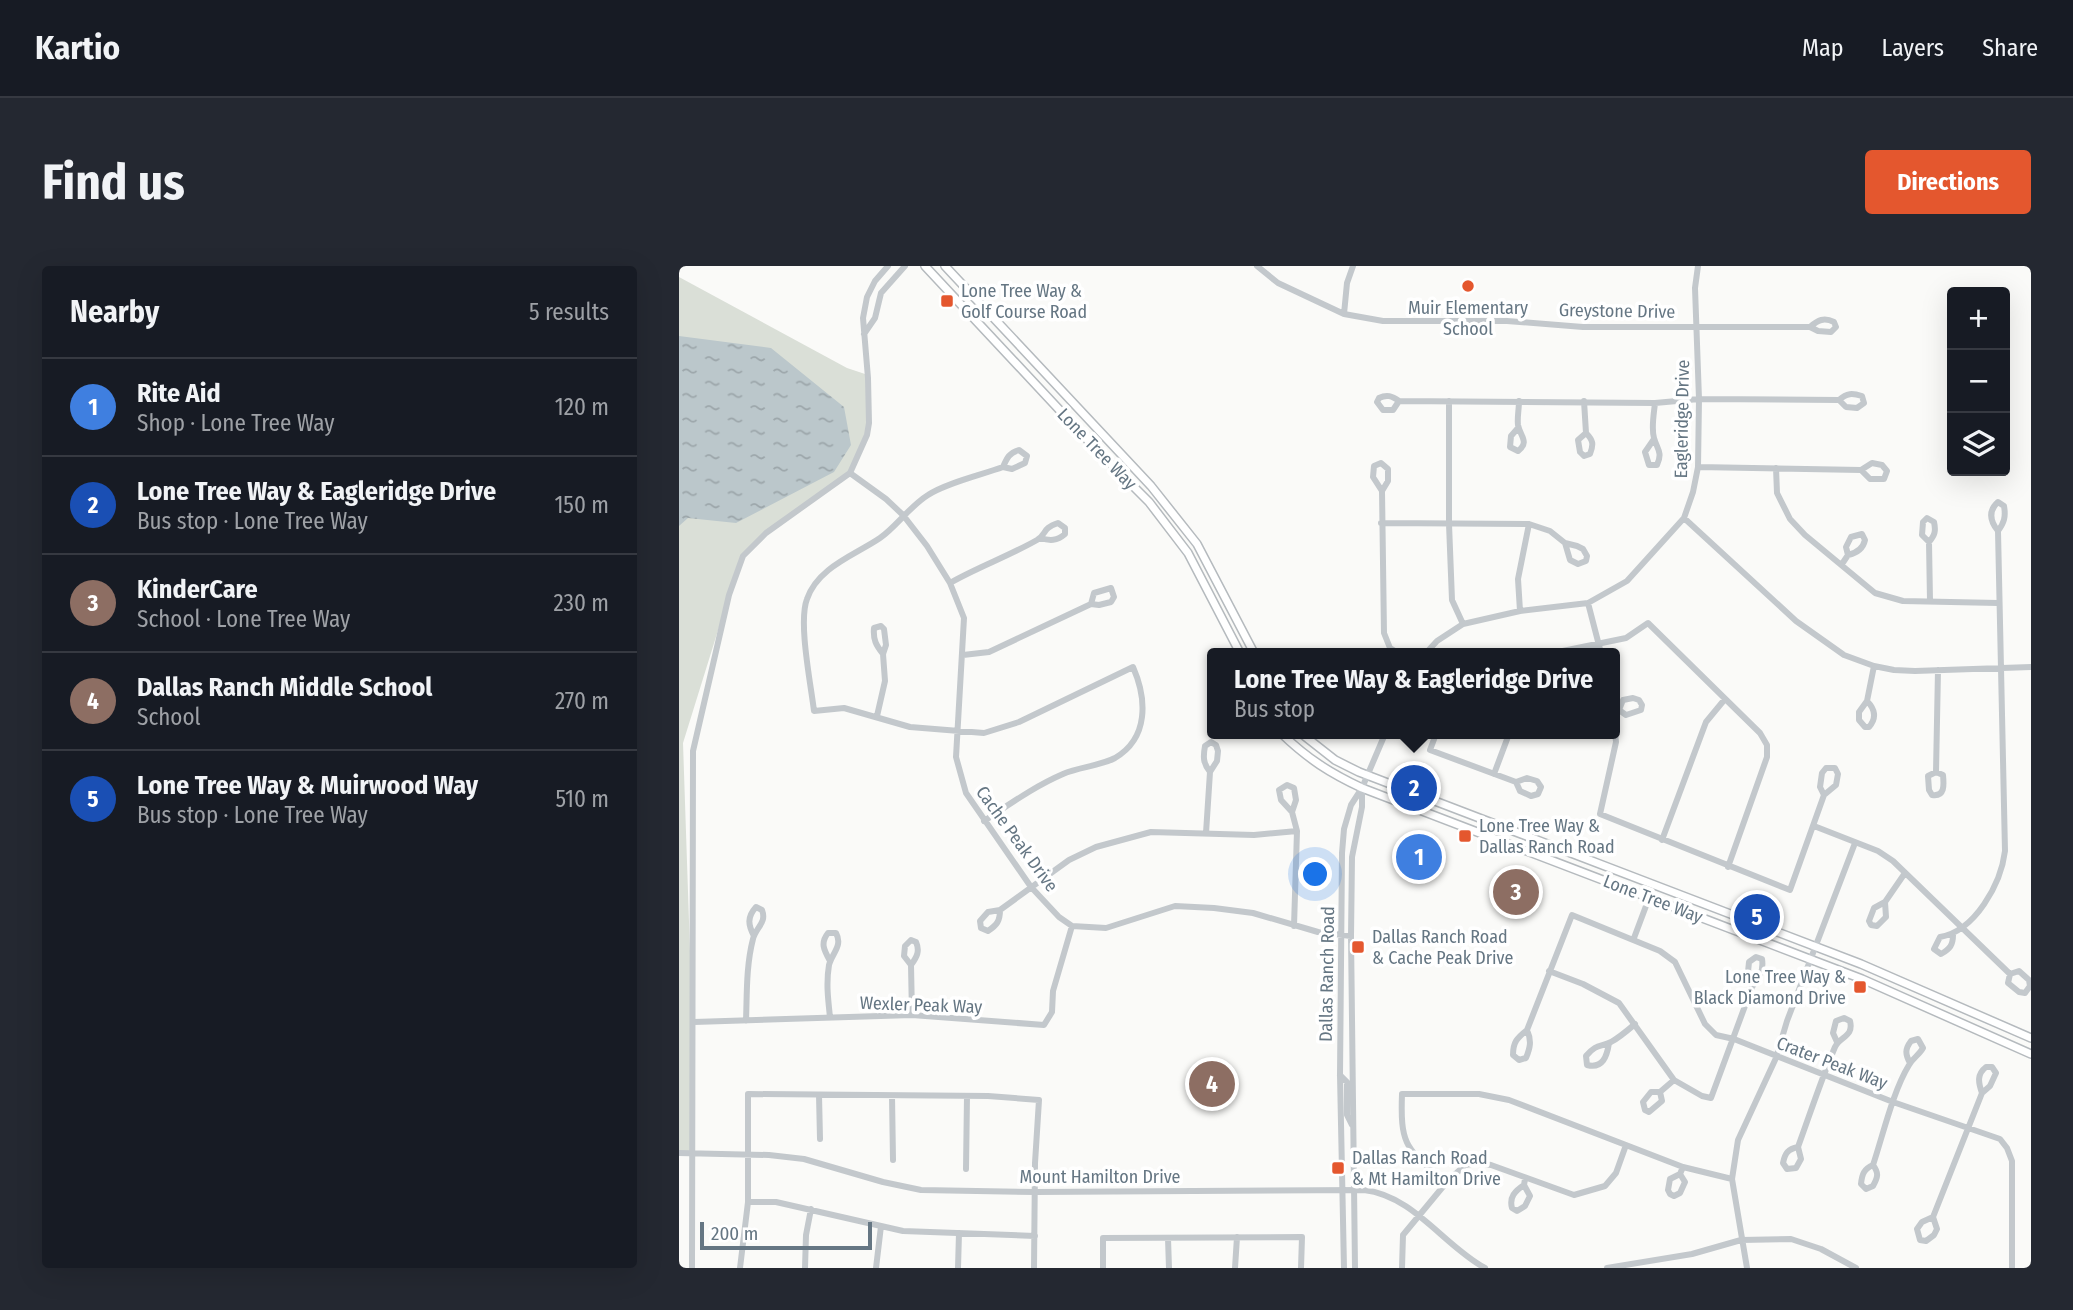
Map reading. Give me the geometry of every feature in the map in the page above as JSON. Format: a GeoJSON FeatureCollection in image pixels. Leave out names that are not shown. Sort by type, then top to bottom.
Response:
{"type":"FeatureCollection","features":[{"type":"Feature","properties":{"kind":"main road","name":"Lone Tree Way"},"geometry":{"type":"LineString","coordinates":[[925,266],[1149,502],[1188,553],[1237,648]]}},
{"type":"Feature","properties":{"kind":"main road","name":"Lone Tree Way"},"geometry":{"type":"LineString","coordinates":[[945,266],[1151,485],[1197,544],[1251,648]]}},
{"type":"Feature","properties":{"kind":"main road","name":"Lone Tree Way"},"geometry":{"type":"LineString","coordinates":[[1287,739],[1305,756],[1362,788],[1863,979],[2031,1054]]}},
{"type":"Feature","properties":{"kind":"main road","name":"Lone Tree Way"},"geometry":{"type":"LineString","coordinates":[[1308,739],[1335,760],[1367,776],[1861,964],[2031,1038]]}},
{"type":"Feature","properties":{"kind":"main road"},"geometry":{"type":"LineString","coordinates":[[1506,843],[1509,839],[1518,838],[1553,851],[1562,850]]}},
{"type":"Feature","properties":{"kind":"street"},"geometry":{"type":"LineString","coordinates":[[692,1268],[694,751],[729,595],[743,556],[766,533],[850,473],[867,435],[869,423],[863,318],[867,298],[875,281],[888,266]]}},
{"type":"Feature","properties":{"kind":"street"},"geometry":{"type":"LineString","coordinates":[[865,334],[875,318],[881,293],[905,266]]}},
{"type":"Feature","properties":{"kind":"street","name":"Greystone Drive"},"geometry":{"type":"LineString","coordinates":[[1257,266],[1278,283],[1344,314],[1383,321],[1507,320],[1583,327],[1810,327]]}},
{"type":"Feature","properties":{"kind":"street"},"geometry":{"type":"LineString","coordinates":[[1344,314],[1347,283],[1353,266]]}},
{"type":"Feature","properties":{"kind":"street","name":"Eagleridge Drive"},"geometry":{"type":"LineString","coordinates":[[1431,648],[1463,624],[1520,611],[1588,603],[1627,581],[1684,518],[1698,467],[1699,399],[1695,288],[1697,266]]}},
{"type":"Feature","properties":{"kind":"street"},"geometry":{"type":"LineString","coordinates":[[1399,401],[1655,403],[1699,399],[1839,400]]}},
{"type":"Feature","properties":{"kind":"street"},"geometry":{"type":"LineString","coordinates":[[1449,401],[1452,600],[1463,624]]}},
{"type":"Feature","properties":{"kind":"street"},"geometry":{"type":"LineString","coordinates":[[1518,428],[1519,401]]}},
{"type":"Feature","properties":{"kind":"street"},"geometry":{"type":"LineString","coordinates":[[1584,401],[1586,433]]}},
{"type":"Feature","properties":{"kind":"street"},"geometry":{"type":"LineString","coordinates":[[1654,439],[1655,403]]}},
{"type":"Feature","properties":{"kind":"street"},"geometry":{"type":"LineString","coordinates":[[984,821],[1033,789],[1065,774],[1115,758],[1128,746],[1141,729],[1144,704],[1133,667],[1019,722],[984,733],[910,727],[844,708],[814,711],[804,616],[807,598],[817,582],[835,564],[881,537],[929,494],[1003,467]]}},
{"type":"Feature","properties":{"kind":"street"},"geometry":{"type":"LineString","coordinates":[[1698,467],[1861,470]]}},
{"type":"Feature","properties":{"kind":"street"},"geometry":{"type":"LineString","coordinates":[[1776,468],[1777,493],[1790,519],[1805,535],[1875,593],[1903,601],[1998,603]]}},
{"type":"Feature","properties":{"kind":"street","name":"Cache Peak Drive"},"geometry":{"type":"LineString","coordinates":[[850,473],[903,515],[927,546],[950,583],[964,618],[956,757],[966,793],[1031,887],[1059,917],[1072,926]]}},
{"type":"Feature","properties":{"kind":"street"},"geometry":{"type":"LineString","coordinates":[[1382,491],[1384,633],[1390,648]]}},
{"type":"Feature","properties":{"kind":"street"},"geometry":{"type":"LineString","coordinates":[[1684,518],[1795,621],[1844,655],[1874,666],[1915,671],[2031,667]]}},
{"type":"Feature","properties":{"kind":"street"},"geometry":{"type":"LineString","coordinates":[[1381,523],[1529,524],[1550,531],[1565,542]]}},
{"type":"Feature","properties":{"kind":"street"},"geometry":{"type":"LineString","coordinates":[[1520,611],[1518,579],[1529,524]]}},
{"type":"Feature","properties":{"kind":"street"},"geometry":{"type":"LineString","coordinates":[[1953,935],[1985,904],[2003,869],[2005,851],[1998,531]]}},
{"type":"Feature","properties":{"kind":"street"},"geometry":{"type":"LineString","coordinates":[[950,583],[979,566],[1040,538]]}},
{"type":"Feature","properties":{"kind":"street"},"geometry":{"type":"LineString","coordinates":[[1929,542],[1930,601]]}},
{"type":"Feature","properties":{"kind":"street"},"geometry":{"type":"LineString","coordinates":[[1842,564],[1848,555]]}},
{"type":"Feature","properties":{"kind":"street"},"geometry":{"type":"LineString","coordinates":[[1588,603],[1600,648]]}},
{"type":"Feature","properties":{"kind":"street"},"geometry":{"type":"LineString","coordinates":[[963,655],[989,653],[1091,604]]}},
{"type":"Feature","properties":{"kind":"street"},"geometry":{"type":"LineString","coordinates":[[1582,648],[1626,638],[1648,623],[1760,733],[1767,745],[1767,757],[1728,867]]}},
{"type":"Feature","properties":{"kind":"street"},"geometry":{"type":"LineString","coordinates":[[877,716],[885,681],[883,654]]}},
{"type":"Feature","properties":{"kind":"street"},"geometry":{"type":"LineString","coordinates":[[1867,701],[1874,666]]}},
{"type":"Feature","properties":{"kind":"street"},"geometry":{"type":"LineString","coordinates":[[1936,772],[1938,670]]}},
{"type":"Feature","properties":{"kind":"street"},"geometry":{"type":"LineString","coordinates":[[1663,840],[1706,722],[1725,699]]}},
{"type":"Feature","properties":{"kind":"street"},"geometry":{"type":"LineString","coordinates":[[1362,788],[1383,739]]}},
{"type":"Feature","properties":{"kind":"street"},"geometry":{"type":"LineString","coordinates":[[1434,739],[1430,750],[1516,782]]}},
{"type":"Feature","properties":{"kind":"street"},"geometry":{"type":"LineString","coordinates":[[1494,774],[1507,739]]}},
{"type":"Feature","properties":{"kind":"street"},"geometry":{"type":"LineString","coordinates":[[1616,739],[1600,814],[1790,890],[1824,795]]}},
{"type":"Feature","properties":{"kind":"street"},"geometry":{"type":"LineString","coordinates":[[1206,833],[1210,772]]}},
{"type":"Feature","properties":{"kind":"street","name":"Dallas Ranch Road"},"geometry":{"type":"LineString","coordinates":[[1344,1268],[1342,853],[1344,829],[1351,805],[1362,788]]}},
{"type":"Feature","properties":{"kind":"street","name":"Dallas Ranch Road"},"geometry":{"type":"LineString","coordinates":[[1355,1268],[1352,857],[1362,807],[1362,788]]}},
{"type":"Feature","properties":{"kind":"street"},"geometry":{"type":"LineString","coordinates":[[1292,812],[1297,831],[1294,926]]}},
{"type":"Feature","properties":{"kind":"street"},"geometry":{"type":"LineString","coordinates":[[1814,826],[1878,851],[1893,861],[2010,974]]}},
{"type":"Feature","properties":{"kind":"street"},"geometry":{"type":"LineString","coordinates":[[1000,910],[1069,860],[1096,847],[1151,832],[1254,835],[1297,831]]}},
{"type":"Feature","properties":{"kind":"street"},"geometry":{"type":"LineString","coordinates":[[1747,1268],[1732,1179],[1738,1140],[1776,1058],[1787,1021],[1855,843]]}},
{"type":"Feature","properties":{"kind":"street"},"geometry":{"type":"LineString","coordinates":[[1885,902],[1905,873]]}},
{"type":"Feature","properties":{"kind":"street"},"geometry":{"type":"LineString","coordinates":[[1634,938],[1649,898]]}},
{"type":"Feature","properties":{"kind":"street"},"geometry":{"type":"LineString","coordinates":[[1072,926],[1106,928],[1175,906],[1253,913],[1294,926],[1351,936]]}},
{"type":"Feature","properties":{"kind":"street","name":"Crater Peak Way"},"geometry":{"type":"LineString","coordinates":[[1549,971],[1572,915],[1634,938],[1675,962],[1705,1024],[1717,1035],[1893,1102],[2000,1139],[2012,1161],[2012,1268]]}},
{"type":"Feature","properties":{"kind":"street","name":"Wexler Peak Way"},"geometry":{"type":"LineString","coordinates":[[694,1022],[912,1015],[1044,1025],[1052,1012],[1053,991],[1072,926]]}},
{"type":"Feature","properties":{"kind":"street"},"geometry":{"type":"LineString","coordinates":[[746,1021],[748,976],[754,936]]}},
{"type":"Feature","properties":{"kind":"street"},"geometry":{"type":"LineString","coordinates":[[830,961],[827,986],[830,1017]]}},
{"type":"Feature","properties":{"kind":"street"},"geometry":{"type":"LineString","coordinates":[[911,965],[912,1015]]}},
{"type":"Feature","properties":{"kind":"street"},"geometry":{"type":"LineString","coordinates":[[1527,1030],[1549,971],[1619,1003],[1674,1080],[1702,1096],[1711,1098],[1752,987]]}},
{"type":"Feature","properties":{"kind":"street"},"geometry":{"type":"LineString","coordinates":[[1609,1043],[1635,1024]]}},
{"type":"Feature","properties":{"kind":"street"},"geometry":{"type":"LineString","coordinates":[[1798,1147],[1837,1042]]}},
{"type":"Feature","properties":{"kind":"street"},"geometry":{"type":"LineString","coordinates":[[1873,1165],[1893,1102],[1910,1063]]}},
{"type":"Feature","properties":{"kind":"street"},"geometry":{"type":"LineString","coordinates":[[1341,1075],[1347,1082],[1347,1115],[1354,1130]]}},
{"type":"Feature","properties":{"kind":"street"},"geometry":{"type":"LineString","coordinates":[[1660,1091],[1674,1080]]}},
{"type":"Feature","properties":{"kind":"street"},"geometry":{"type":"LineString","coordinates":[[1933,1217],[1982,1093]]}},
{"type":"Feature","properties":{"kind":"street"},"geometry":{"type":"LineString","coordinates":[[740,1268],[748,1202],[748,1094],[967,1096],[1039,1100],[1034,1268]]}},
{"type":"Feature","properties":{"kind":"street"},"geometry":{"type":"LineString","coordinates":[[1446,1183],[1405,1144],[1401,1125],[1402,1094],[1479,1094],[1509,1100],[1626,1145],[1681,1171],[1732,1179]]}},
{"type":"Feature","properties":{"kind":"street"},"geometry":{"type":"LineString","coordinates":[[819,1095],[820,1139]]}},
{"type":"Feature","properties":{"kind":"street"},"geometry":{"type":"LineString","coordinates":[[892,1096],[893,1160]]}},
{"type":"Feature","properties":{"kind":"street"},"geometry":{"type":"LineString","coordinates":[[966,1170],[967,1096]]}},
{"type":"Feature","properties":{"kind":"street"},"geometry":{"type":"LineString","coordinates":[[1402,1268],[1403,1235],[1446,1183],[1465,1165],[1491,1165],[1525,1182],[1574,1195],[1605,1186],[1616,1173],[1626,1145]]}},
{"type":"Feature","properties":{"kind":"street","name":"Mount Hamilton Drive"},"geometry":{"type":"LineString","coordinates":[[679,1153],[804,1159],[883,1182],[921,1189],[1035,1192],[1381,1192],[1400,1200],[1484,1268]]}},
{"type":"Feature","properties":{"kind":"street"},"geometry":{"type":"LineString","coordinates":[[748,1202],[776,1202],[903,1231],[1035,1236]]}},
{"type":"Feature","properties":{"kind":"street"},"geometry":{"type":"LineString","coordinates":[[805,1268],[806,1235],[811,1209]]}},
{"type":"Feature","properties":{"kind":"street"},"geometry":{"type":"LineString","coordinates":[[876,1268],[881,1226]]}},
{"type":"Feature","properties":{"kind":"street"},"geometry":{"type":"LineString","coordinates":[[958,1268],[959,1233]]}},
{"type":"Feature","properties":{"kind":"street"},"geometry":{"type":"LineString","coordinates":[[1235,1268],[1237,1237]]}},
{"type":"Feature","properties":{"kind":"street"},"geometry":{"type":"LineString","coordinates":[[1104,1268],[1104,1238],[1302,1237],[1301,1268]]}},
{"type":"Feature","properties":{"kind":"street"},"geometry":{"type":"LineString","coordinates":[[1168,1238],[1169,1268]]}},
{"type":"Feature","properties":{"kind":"street"},"geometry":{"type":"LineString","coordinates":[[1607,1268],[1692,1254],[1741,1240],[1791,1239],[1821,1249],[1856,1268]]}},
{"type":"Feature","properties":{"kind":"shaded area"},"geometry":{"type":"Polygon","coordinates":[[[679,277],[847,368],[868,375],[869,423],[850,473],[766,533],[743,556],[683,743],[694,1070],[693,1154],[679,1153],[679,277]]]}},
{"type":"Feature","properties":{"kind":"water"},"geometry":{"type":"Polygon","coordinates":[[[679,336],[771,348],[844,407],[851,445],[834,472],[736,523],[688,518],[679,526],[679,336]]]}},
{"type":"Feature","properties":{"kind":"place","name":"Muir Elementary School"},"geometry":{"type":"Point","coordinates":[1468,286]}},
{"type":"Feature","properties":{"kind":"place","name":"Lone Tree Way & Golf Course Road"},"geometry":{"type":"Point","coordinates":[947,301]}},
{"type":"Feature","properties":{"kind":"place","name":"Lone Tree Way & Eagleridge Drive"},"geometry":{"type":"Point","coordinates":[1414,788]}},
{"type":"Feature","properties":{"kind":"place","name":"Lone Tree Way & Dallas Ranch Road"},"geometry":{"type":"Point","coordinates":[1465,836]}},
{"type":"Feature","properties":{"kind":"place","name":"Rite Aid"},"geometry":{"type":"Point","coordinates":[1419,857]}},
{"type":"Feature","properties":{"kind":"place","name":"KinderCare"},"geometry":{"type":"Point","coordinates":[1516,892]}},
{"type":"Feature","properties":{"kind":"place","name":"Lone Tree Way & Muirwood Way"},"geometry":{"type":"Point","coordinates":[1757,917]}},
{"type":"Feature","properties":{"kind":"place","name":"Dallas Ranch Road & Cache Peak Drive"},"geometry":{"type":"Point","coordinates":[1358,947]}},
{"type":"Feature","properties":{"kind":"place","name":"Lone Tree Way & Black Diamond Drive"},"geometry":{"type":"Point","coordinates":[1860,987]}},
{"type":"Feature","properties":{"kind":"place","name":"Dallas Ranch Middle School"},"geometry":{"type":"Point","coordinates":[1212,1084]}},
{"type":"Feature","properties":{"kind":"place","name":"Dallas Ranch Road & Mt Hamilton Drive"},"geometry":{"type":"Point","coordinates":[1338,1168]}}]}
